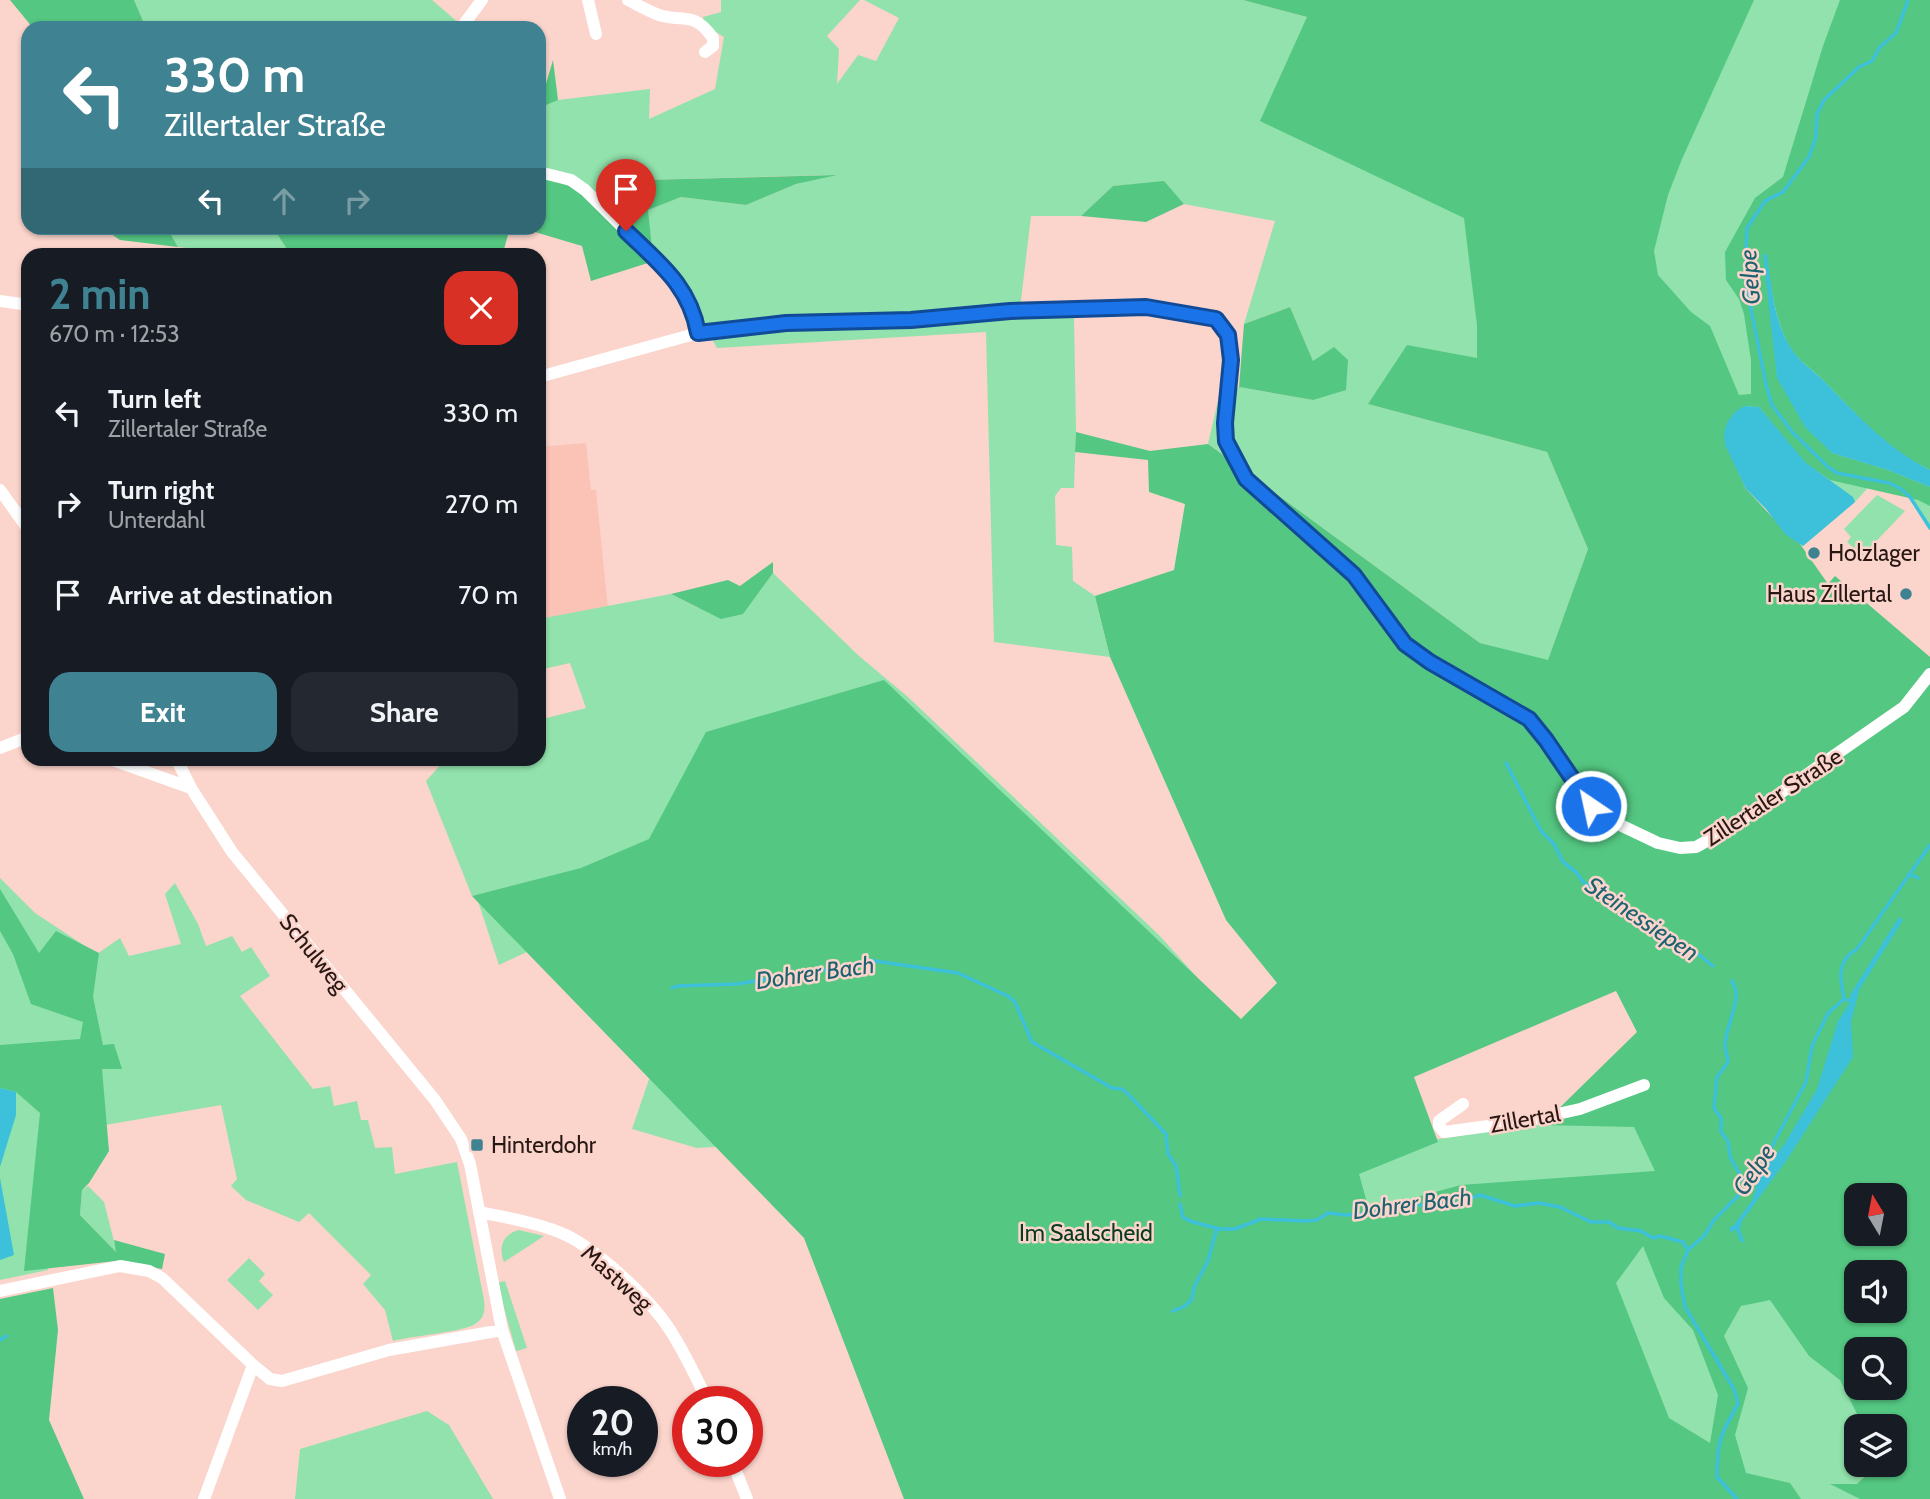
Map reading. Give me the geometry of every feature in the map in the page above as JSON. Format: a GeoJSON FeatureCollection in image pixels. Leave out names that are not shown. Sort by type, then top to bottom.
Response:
{"type":"FeatureCollection","features":[{"type":"Feature","properties":{"kind":"street"},"geometry":{"type":"LineString","coordinates":[[466,21],[482,0]]}},
{"type":"Feature","properties":{"kind":"street"},"geometry":{"type":"LineString","coordinates":[[588,0],[596,34]]}},
{"type":"Feature","properties":{"kind":"street"},"geometry":{"type":"LineString","coordinates":[[628,0],[661,16],[683,17],[695,21],[713,38],[713,46],[705,52]]}},
{"type":"Feature","properties":{"kind":"street"},"geometry":{"type":"LineString","coordinates":[[546,174],[570,180],[584,190],[676,280],[688,299],[698,333]]}},
{"type":"Feature","properties":{"kind":"street"},"geometry":{"type":"LineString","coordinates":[[0,301],[21,304]]}},
{"type":"Feature","properties":{"kind":"street","name":"Zillertaler Straße"},"geometry":{"type":"LineString","coordinates":[[546,375],[698,333],[786,323],[911,320],[1010,311],[1146,307],[1216,319],[1228,335],[1231,360],[1225,423],[1226,441],[1246,479],[1354,575],[1405,644],[1430,662],[1529,719],[1591,806],[1616,824],[1658,844],[1680,848],[1696,847],[1730,828],[1904,707],[1930,674]]}},
{"type":"Feature","properties":{"kind":"street"},"geometry":{"type":"LineString","coordinates":[[0,490],[21,519]]}},
{"type":"Feature","properties":{"kind":"street"},"geometry":{"type":"LineString","coordinates":[[0,748],[21,740]]}},
{"type":"Feature","properties":{"kind":"street"},"geometry":{"type":"LineString","coordinates":[[130,766],[191,788]]}},
{"type":"Feature","properties":{"kind":"street","name":"Schulweg"},"geometry":{"type":"LineString","coordinates":[[180,766],[232,852],[435,1100],[461,1139],[470,1164],[479,1212]]}},
{"type":"Feature","properties":{"kind":"street","name":"Zillertal"},"geometry":{"type":"LineString","coordinates":[[1463,1104],[1439,1121],[1444,1132],[1526,1121],[1580,1110],[1644,1085]]}},
{"type":"Feature","properties":{"kind":"street"},"geometry":{"type":"LineString","coordinates":[[479,1212],[502,1330],[560,1499]]}},
{"type":"Feature","properties":{"kind":"street","name":"Mastweg"},"geometry":{"type":"LineString","coordinates":[[479,1212],[537,1225],[566,1235],[600,1258],[649,1304],[669,1328],[700,1386]]}},
{"type":"Feature","properties":{"kind":"street"},"geometry":{"type":"LineString","coordinates":[[0,1291],[120,1266],[149,1270],[162,1278],[253,1365],[270,1379],[282,1381],[389,1350],[502,1330]]}},
{"type":"Feature","properties":{"kind":"street"},"geometry":{"type":"LineString","coordinates":[[204,1499],[232,1429],[253,1365]]}},
{"type":"Feature","properties":{"kind":"street"},"geometry":{"type":"LineString","coordinates":[[738,1477],[747,1499]]}},
{"type":"Feature","properties":{"kind":"shaded area"},"geometry":{"type":"Polygon","coordinates":[[[586,443],[591,490],[596,490],[608,609],[546,618],[546,446],[586,443]]]}},
{"type":"Feature","properties":{"kind":"green space"},"geometry":{"type":"Polygon","coordinates":[[[10,0],[134,0],[143,21],[27,21],[10,0]]]}},
{"type":"Feature","properties":{"kind":"green space"},"geometry":{"type":"Polygon","coordinates":[[[134,0],[432,0],[456,21],[143,21],[134,0]]]}},
{"type":"Feature","properties":{"kind":"green space"},"geometry":{"type":"Polygon","coordinates":[[[721,0],[860,0],[827,36],[839,49],[837,84],[858,55],[876,61],[899,18],[864,0],[1243,0],[1307,17],[1451,84],[1477,326],[1477,358],[1368,404],[1547,452],[1588,549],[1548,661],[1480,643],[1208,444],[1219,396],[1239,387],[1313,400],[1313,361],[1290,307],[1244,324],[1275,221],[1184,204],[1164,182],[1113,186],[1081,216],[1031,216],[1019,317],[1074,318],[1074,488],[1061,488],[1055,496],[1056,545],[1072,547],[1073,581],[1095,596],[1110,657],[994,642],[986,332],[717,348],[671,263],[654,261],[647,210],[681,197],[746,205],[796,184],[831,175],[646,180],[590,195],[546,175],[546,104],[558,100],[650,89],[649,119],[715,89],[724,37],[703,24],[703,17],[721,12],[721,0]]]}},
{"type":"Feature","properties":{"kind":"green space","name":"Im Saalscheid"},"geometry":{"type":"Polygon","coordinates":[[[1243,0],[1754,0],[1682,159],[1668,195],[1654,251],[1658,275],[1691,312],[1710,326],[1739,395],[1751,394],[1751,360],[1744,314],[1739,299],[1726,280],[1725,252],[1755,198],[1783,177],[1840,0],[1930,0],[1930,470],[1885,441],[1794,353],[1781,327],[1771,287],[1777,377],[1805,426],[1832,453],[1888,470],[1930,487],[1930,506],[1918,500],[1830,480],[1805,463],[1759,407],[1744,406],[1727,447],[1746,489],[1789,535],[1798,541],[1828,584],[1835,576],[1930,657],[1930,1499],[1860,1499],[1830,1484],[1857,1484],[1864,1477],[1907,1477],[1907,1414],[1857,1414],[1850,1400],[1907,1400],[1907,1337],[1844,1337],[1844,1388],[1840,1380],[1809,1356],[1770,1300],[1741,1306],[1724,1336],[1748,1388],[1735,1435],[1746,1473],[1790,1483],[1801,1499],[904,1499],[804,1238],[472,896],[581,868],[649,839],[706,732],[884,680],[1241,1019],[1277,983],[1226,920],[1110,657],[1095,596],[1174,570],[1185,504],[1149,492],[1148,460],[1075,452],[1076,432],[1150,451],[1208,444],[1480,643],[1548,660],[1588,549],[1547,452],[1368,404],[1407,345],[1477,358],[1477,326],[1464,218],[1260,121],[1307,17],[1243,0]],[[1616,991],[1414,1077],[1438,1142],[1359,1174],[1369,1210],[1461,1185],[1655,1171],[1634,1127],[1542,1125],[1637,1032],[1616,991]],[[1643,1246],[1616,1283],[1669,1418],[1710,1443],[1718,1395],[1693,1330],[1664,1298],[1643,1246]]]}},
{"type":"Feature","properties":{"kind":"green space"},"geometry":{"type":"Polygon","coordinates":[[[1745,0],[1930,0],[1930,528],[1910,496],[1874,481],[1855,502],[1803,546],[1644,268],[1662,190],[1745,0]]]}},
{"type":"Feature","properties":{"kind":"green space"},"geometry":{"type":"Polygon","coordinates":[[[553,60],[558,100],[546,105],[546,84],[553,60]]]}},
{"type":"Feature","properties":{"kind":"green space"},"geometry":{"type":"Polygon","coordinates":[[[837,175],[796,184],[746,205],[681,197],[648,210],[653,257],[651,262],[591,281],[582,246],[545,235],[546,176],[590,195],[646,180],[837,175]]]}},
{"type":"Feature","properties":{"kind":"green space"},"geometry":{"type":"Polygon","coordinates":[[[1164,181],[1184,204],[1146,222],[1081,216],[1113,186],[1164,181]]]}},
{"type":"Feature","properties":{"kind":"green space"},"geometry":{"type":"Polygon","coordinates":[[[112,235],[171,235],[178,247],[120,240],[112,235]]]}},
{"type":"Feature","properties":{"kind":"green space"},"geometry":{"type":"Polygon","coordinates":[[[171,235],[278,235],[286,248],[187,248],[178,247],[171,235]]]}},
{"type":"Feature","properties":{"kind":"green space"},"geometry":{"type":"Polygon","coordinates":[[[278,235],[508,235],[504,248],[286,248],[278,235]]]}},
{"type":"Feature","properties":{"kind":"green space"},"geometry":{"type":"Polygon","coordinates":[[[1290,307],[1313,361],[1334,347],[1348,360],[1346,390],[1313,400],[1239,387],[1244,324],[1290,307]]]}},
{"type":"Feature","properties":{"kind":"green space"},"geometry":{"type":"Polygon","coordinates":[[[1877,495],[1905,511],[1862,556],[1847,542],[1851,537],[1844,529],[1877,495]]]}},
{"type":"Feature","properties":{"kind":"green space"},"geometry":{"type":"Polygon","coordinates":[[[773,562],[773,573],[743,614],[721,619],[671,594],[728,580],[740,586],[773,562]]]}},
{"type":"Feature","properties":{"kind":"green space"},"geometry":{"type":"Polygon","coordinates":[[[773,573],[1160,936],[1212,994],[1249,1044],[1432,1140],[1556,1122],[1629,1099],[1844,1381],[1844,1400],[1858,1400],[1869,1414],[1844,1414],[1844,1477],[1907,1477],[1928,1499],[904,1499],[932,1430],[744,1145],[697,1148],[632,1129],[657,1056],[591,922],[499,965],[476,895],[472,896],[426,781],[440,766],[546,766],[546,718],[586,708],[570,663],[546,668],[546,618],[671,594],[699,608],[752,601],[773,573]]]}},
{"type":"Feature","properties":{"kind":"green space"},"geometry":{"type":"Polygon","coordinates":[[[0,878],[35,913],[97,954],[120,938],[129,956],[181,944],[165,894],[175,883],[198,924],[206,946],[232,936],[242,952],[251,947],[270,976],[240,996],[313,1089],[330,1086],[334,1106],[357,1101],[361,1120],[368,1120],[375,1148],[392,1147],[395,1174],[457,1162],[484,1300],[481,1319],[469,1327],[393,1341],[385,1310],[363,1284],[371,1275],[309,1213],[299,1222],[246,1200],[231,1186],[237,1179],[221,1105],[88,1128],[41,1238],[48,1270],[0,1280],[0,878]]]}},
{"type":"Feature","properties":{"kind":"green space"},"geometry":{"type":"Polygon","coordinates":[[[0,889],[39,953],[56,931],[99,953],[93,997],[103,1045],[114,1044],[122,1069],[102,1069],[109,1151],[82,1190],[80,1215],[116,1252],[114,1240],[165,1254],[162,1269],[116,1261],[24,1271],[40,1113],[16,1092],[0,1088],[0,1045],[80,1039],[83,1022],[31,1004],[13,954],[0,931],[0,889]]]}},
{"type":"Feature","properties":{"kind":"green space"},"geometry":{"type":"Polygon","coordinates":[[[88,1186],[104,1202],[117,1253],[80,1215],[82,1190],[88,1186]]]}},
{"type":"Feature","properties":{"kind":"green space"},"geometry":{"type":"Polygon","coordinates":[[[519,1230],[544,1236],[504,1262],[503,1242],[519,1230]]]}},
{"type":"Feature","properties":{"kind":"green space"},"geometry":{"type":"Polygon","coordinates":[[[249,1258],[265,1274],[259,1281],[273,1295],[258,1310],[227,1280],[249,1258]]]}},
{"type":"Feature","properties":{"kind":"green space"},"geometry":{"type":"Polygon","coordinates":[[[505,1281],[527,1348],[516,1351],[497,1283],[505,1281]]]}},
{"type":"Feature","properties":{"kind":"green space"},"geometry":{"type":"Polygon","coordinates":[[[53,1288],[58,1330],[49,1420],[84,1499],[0,1499],[0,1299],[53,1288]]]}},
{"type":"Feature","properties":{"kind":"green space"},"geometry":{"type":"Polygon","coordinates":[[[427,1411],[449,1425],[493,1499],[295,1499],[300,1449],[427,1411]]]}},
{"type":"Feature","properties":{"kind":"water"},"geometry":{"type":"Polygon","coordinates":[[[1763,254],[1767,255],[1780,326],[1794,352],[1874,430],[1900,452],[1930,470],[1930,487],[1888,470],[1832,453],[1805,427],[1777,378],[1763,254]]]}},
{"type":"Feature","properties":{"kind":"water"},"geometry":{"type":"Polygon","coordinates":[[[1744,406],[1759,407],[1806,463],[1853,497],[1855,502],[1803,546],[1785,534],[1746,489],[1725,445],[1727,423],[1735,412],[1744,406]]]}},
{"type":"Feature","properties":{"kind":"water"},"geometry":{"type":"Polygon","coordinates":[[[1899,917],[1903,920],[1859,990],[1851,1022],[1853,1057],[1786,1161],[1742,1221],[1740,1230],[1745,1243],[1740,1241],[1736,1230],[1731,1232],[1729,1228],[1753,1199],[1759,1176],[1785,1143],[1817,1089],[1838,1021],[1851,1001],[1850,995],[1899,917]]]}},
{"type":"Feature","properties":{"kind":"water"},"geometry":{"type":"Polygon","coordinates":[[[0,1088],[16,1092],[16,1115],[0,1167],[0,1088]]]}},
{"type":"Feature","properties":{"kind":"water"},"geometry":{"type":"Polygon","coordinates":[[[0,1178],[14,1255],[0,1260],[0,1178]]]}},
{"type":"Feature","properties":{"kind":"waterway","name":"Gelpe"},"geometry":{"type":"LineString","coordinates":[[1908,0],[1896,33],[1880,47],[1872,61],[1859,67],[1824,100],[1817,114],[1816,137],[1809,157],[1783,192],[1765,201],[1747,228],[1745,279],[1772,405],[1793,433],[1828,467],[1837,473],[1889,483],[1901,489],[1910,497],[1930,528]]}},
{"type":"Feature","properties":{"kind":"waterway","name":"Steinessiepen"},"geometry":{"type":"LineString","coordinates":[[1506,763],[1541,831],[1554,844],[1563,862],[1577,873],[1583,882],[1713,966]]}},
{"type":"Feature","properties":{"kind":"waterway","name":"Gelpe"},"geometry":{"type":"LineString","coordinates":[[1737,1499],[1717,1477],[1721,1439],[1738,1404],[1734,1389],[1685,1307],[1681,1267],[1688,1250],[1704,1236],[1714,1220],[1747,1187],[1768,1154],[1806,1082],[1812,1046],[1828,1013],[1844,999],[1841,971],[1846,959],[1857,949],[1930,845]]}},
{"type":"Feature","properties":{"kind":"waterway"},"geometry":{"type":"LineString","coordinates":[[1909,874],[1918,878]]}},
{"type":"Feature","properties":{"kind":"waterway","name":"Dohrer Bach"},"geometry":{"type":"LineString","coordinates":[[672,988],[737,984],[849,966],[868,960],[958,973],[1008,996],[1015,1002],[1032,1042],[1129,1095],[1166,1134],[1168,1154],[1176,1166],[1180,1196]]}},
{"type":"Feature","properties":{"kind":"waterway","name":"Steinessiepen"},"geometry":{"type":"LineString","coordinates":[[1732,981],[1736,996],[1726,1038],[1728,1062],[1717,1077],[1714,1108],[1721,1118],[1721,1132],[1728,1141],[1730,1157],[1747,1187]]}},
{"type":"Feature","properties":{"kind":"waterway","name":"Gelpe"},"geometry":{"type":"LineString","coordinates":[[1844,999],[1851,1001]]}},
{"type":"Feature","properties":{"kind":"waterway","name":"Dohrer Bach"},"geometry":{"type":"LineString","coordinates":[[1180,1204],[1183,1217],[1190,1221],[1219,1229],[1235,1229],[1261,1219],[1317,1220],[1328,1213],[1346,1215],[1373,1213],[1411,1204],[1455,1204],[1480,1195],[1515,1206],[1539,1203],[1560,1207],[1591,1222],[1609,1222],[1618,1228],[1641,1231],[1653,1238],[1660,1236],[1683,1242],[1688,1250]]}},
{"type":"Feature","properties":{"kind":"waterway"},"geometry":{"type":"LineString","coordinates":[[1173,1311],[1185,1306],[1192,1299],[1194,1287],[1208,1261],[1217,1228]]}},
{"type":"Feature","properties":{"kind":"waterway"},"geometry":{"type":"LineString","coordinates":[[0,1340],[6,1336]]}},
{"type":"Feature","properties":{"kind":"place","name":"Holzlager"},"geometry":{"type":"Point","coordinates":[1814,553]}},
{"type":"Feature","properties":{"kind":"place","name":"Haus Zillertal"},"geometry":{"type":"Point","coordinates":[1906,594]}},
{"type":"Feature","properties":{"kind":"place","name":"Hinterdohr"},"geometry":{"type":"Point","coordinates":[477,1145]}},
{"type":"Feature","properties":{"kind":"route"},"geometry":{"type":"LineString","coordinates":[[626,231],[676,280],[688,299],[698,333],[786,323],[911,320],[1010,311],[1146,307],[1216,319],[1228,335],[1231,360],[1225,423],[1226,441],[1246,479],[1354,575],[1405,644],[1430,662],[1529,719],[1591,806]]}}]}
